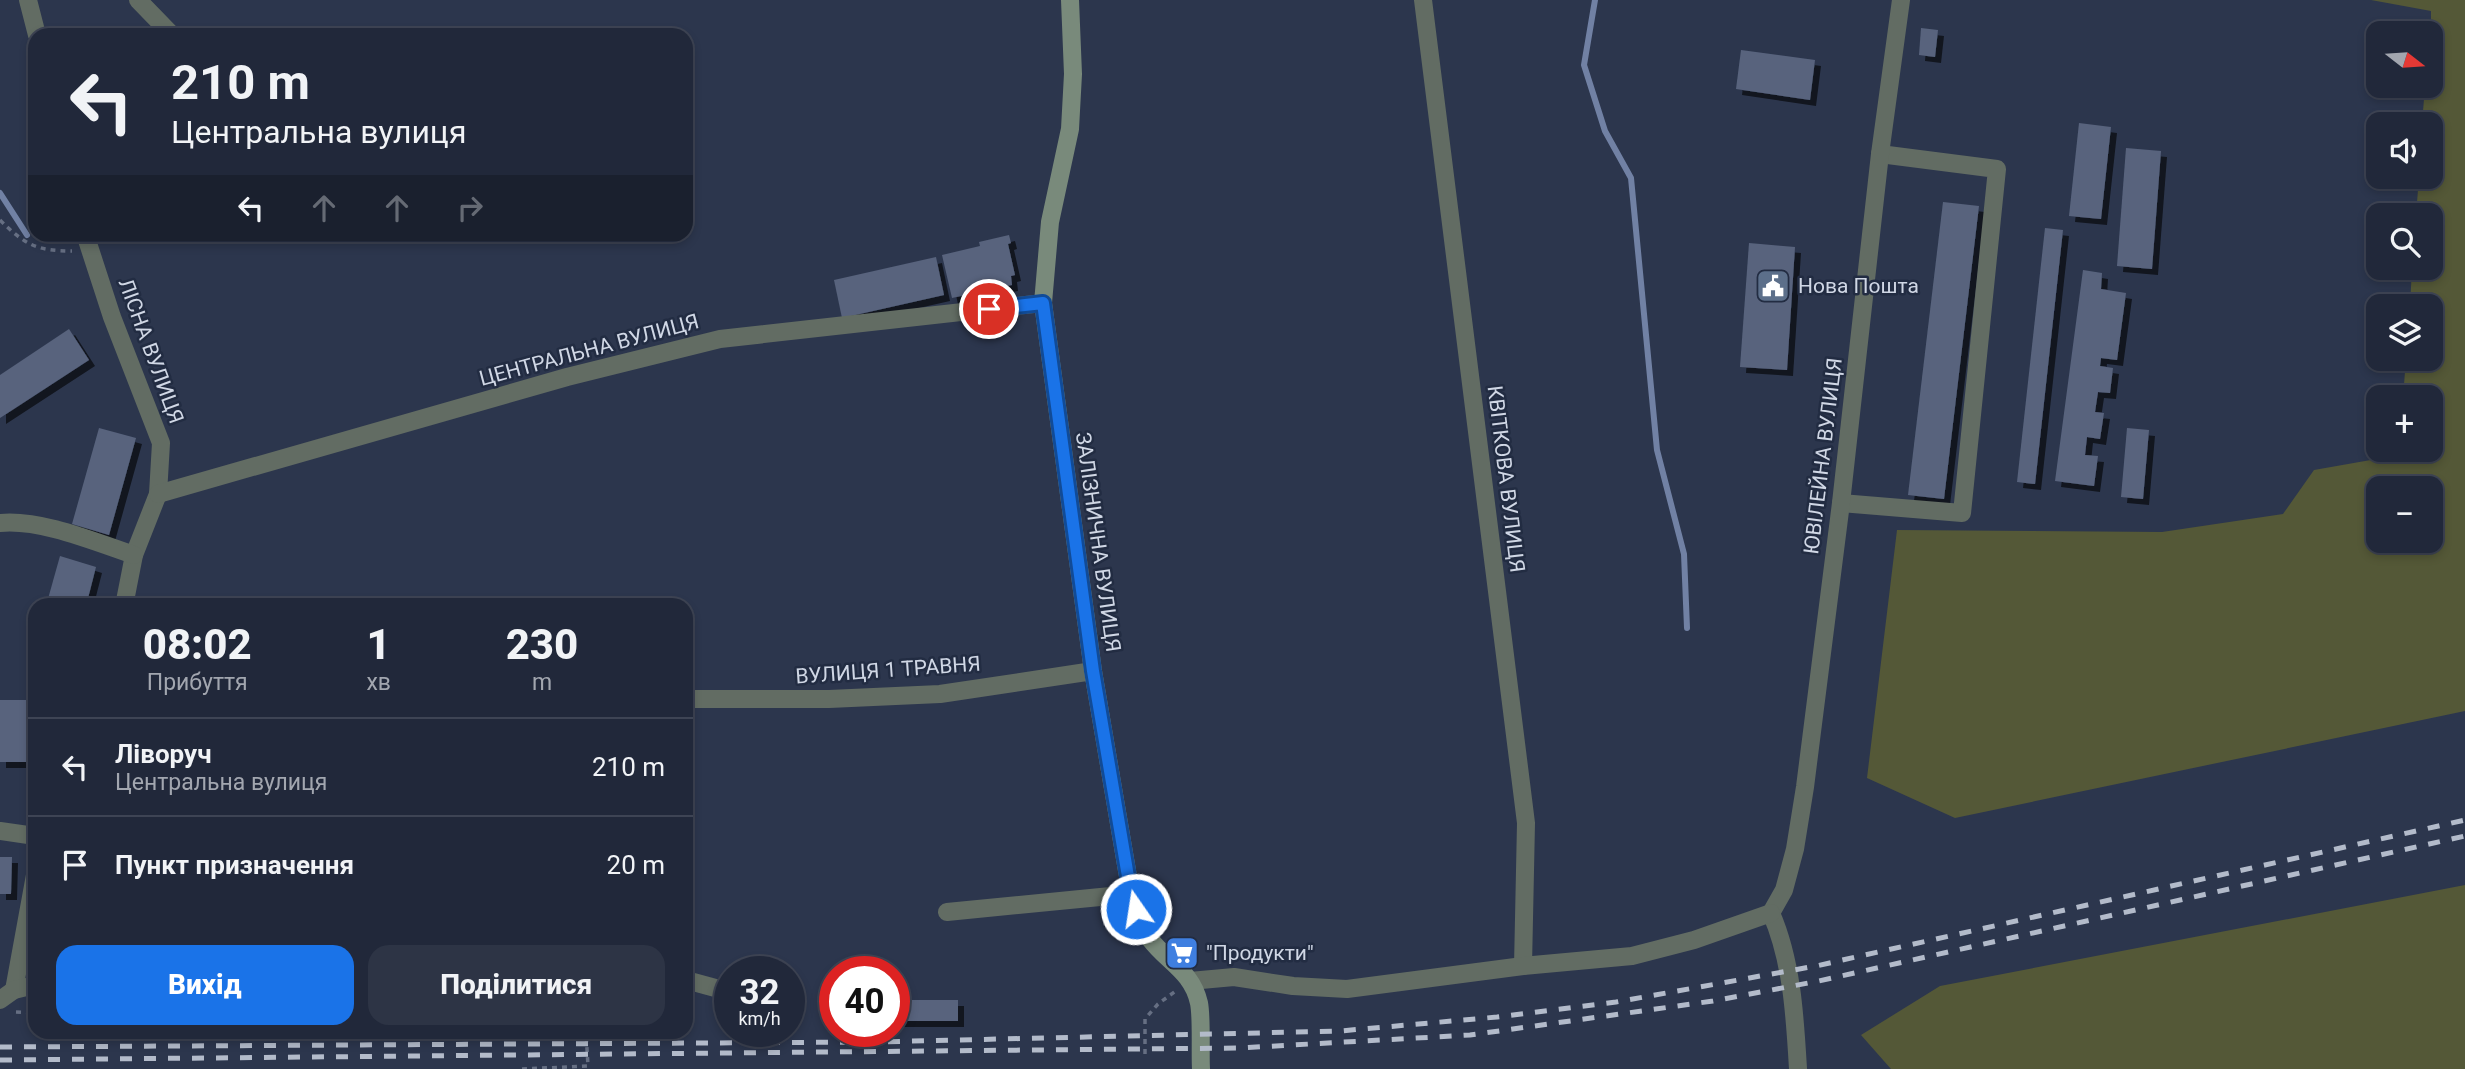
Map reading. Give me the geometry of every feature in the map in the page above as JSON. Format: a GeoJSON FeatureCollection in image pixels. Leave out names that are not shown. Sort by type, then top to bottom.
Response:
{"type":"FeatureCollection","features":[{"type":"Feature","properties":{"kind":"street"},"geometry":{"type":"LineString","coordinates":[[138,0],[165,28]]}},
{"type":"Feature","properties":{"kind":"street","name":"ЗАЛІЗНИЧНА ВУЛИЦЯ"},"geometry":{"type":"LineString","coordinates":[[1070,0],[1073,74],[1070,129],[1050,222],[1043,303],[1093,671],[1131,894],[1140,924],[1152,942],[1190,981],[1199,1004],[1201,1069]]}},
{"type":"Feature","properties":{"kind":"street","name":"КВІТКОВА ВУЛИЦЯ"},"geometry":{"type":"LineString","coordinates":[[1423,0],[1527,823],[1523,966]]}},
{"type":"Feature","properties":{"kind":"street","name":"ЮВІЛЕЙНА ВУЛИЦЯ"},"geometry":{"type":"LineString","coordinates":[[1771,913],[1784,890],[1797,836],[1814,723],[1880,154],[1901,0]]}},
{"type":"Feature","properties":{"kind":"street"},"geometry":{"type":"LineString","coordinates":[[35,2],[37,28]]}},
{"type":"Feature","properties":{"kind":"street"},"geometry":{"type":"LineString","coordinates":[[1841,503],[1962,513],[1997,169],[1880,154]]}},
{"type":"Feature","properties":{"kind":"street","name":"ЛІСНА ВУЛИЦЯ"},"geometry":{"type":"LineString","coordinates":[[88,243],[112,317],[161,443],[158,494],[134,555],[126,598]]}},
{"type":"Feature","properties":{"kind":"street","name":"ЦЕНТРАЛЬНА ВУЛИЦЯ"},"geometry":{"type":"LineString","coordinates":[[158,494],[567,377],[720,339],[1043,303]]}},
{"type":"Feature","properties":{"kind":"street"},"geometry":{"type":"LineString","coordinates":[[0,523],[14,522],[44,528],[134,555]]}},
{"type":"Feature","properties":{"kind":"street","name":"ВУЛИЦЯ 1 ТРАВНЯ"},"geometry":{"type":"LineString","coordinates":[[693,699],[829,699],[940,694],[1093,671]]}},
{"type":"Feature","properties":{"kind":"street"},"geometry":{"type":"LineString","coordinates":[[0,831],[28,835]]}},
{"type":"Feature","properties":{"kind":"street"},"geometry":{"type":"LineString","coordinates":[[947,912],[1131,894]]}},
{"type":"Feature","properties":{"kind":"street"},"geometry":{"type":"LineString","coordinates":[[7,1001],[28,906]]}},
{"type":"Feature","properties":{"kind":"street"},"geometry":{"type":"LineString","coordinates":[[1190,981],[1234,977],[1293,986],[1347,989],[1523,966],[1632,956],[1694,940],[1771,913],[1782,938],[1795,1016],[1798,1069]]}},
{"type":"Feature","properties":{"kind":"street"},"geometry":{"type":"LineString","coordinates":[[693,982],[714,988]]}},
{"type":"Feature","properties":{"kind":"street"},"geometry":{"type":"LineString","coordinates":[[7,1001],[28,989]]}},
{"type":"Feature","properties":{"kind":"path"},"geometry":{"type":"LineString","coordinates":[[0,220],[20,240],[45,251],[88,243]]}},
{"type":"Feature","properties":{"kind":"path"},"geometry":{"type":"LineString","coordinates":[[1145,1054],[1145,1020],[1158,1004],[1190,981]]}},
{"type":"Feature","properties":{"kind":"path"},"geometry":{"type":"LineString","coordinates":[[7,1001],[28,1010]]}},
{"type":"Feature","properties":{"kind":"path"},"geometry":{"type":"LineString","coordinates":[[522,1069],[588,1066],[586,1039]]}},
{"type":"Feature","properties":{"kind":"green space"},"geometry":{"type":"Polygon","coordinates":[[[2371,0],[2465,0],[2465,711],[1955,818],[1867,778],[1897,530],[2162,532],[2283,514],[2314,470],[2366,461],[2443,462],[2443,385],[2404,385],[2405,371],[2443,371],[2443,294],[2411,294],[2411,280],[2443,280],[2443,203],[2417,203],[2418,189],[2443,189],[2443,112],[2423,112],[2424,98],[2443,98],[2443,21],[2431,21],[2431,11],[2371,0]]]}},
{"type":"Feature","properties":{"kind":"green space"},"geometry":{"type":"Polygon","coordinates":[[[2465,885],[2465,1069],[1891,1069],[1861,1035],[1940,986],[2465,885]]]}},
{"type":"Feature","properties":{"kind":"building"},"geometry":{"type":"Polygon","coordinates":[[[1921,28],[1938,30],[1935,57],[1919,55],[1921,28]]]}},
{"type":"Feature","properties":{"kind":"building"},"geometry":{"type":"Polygon","coordinates":[[[1741,50],[1815,60],[1810,100],[1736,89],[1741,50]]]}},
{"type":"Feature","properties":{"kind":"building"},"geometry":{"type":"Polygon","coordinates":[[[2079,123],[2111,127],[2101,219],[2069,216],[2079,123]]]}},
{"type":"Feature","properties":{"kind":"building"},"geometry":{"type":"Polygon","coordinates":[[[2126,148],[2161,151],[2152,269],[2117,266],[2126,148]]]}},
{"type":"Feature","properties":{"kind":"building"},"geometry":{"type":"Polygon","coordinates":[[[1943,202],[1979,206],[1944,499],[1908,495],[1943,202]]]}},
{"type":"Feature","properties":{"kind":"building"},"geometry":{"type":"Polygon","coordinates":[[[2045,228],[2063,230],[2035,484],[2017,482],[2045,228]]]}},
{"type":"Feature","properties":{"kind":"building"},"geometry":{"type":"Polygon","coordinates":[[[1009,235],[1011,243],[1008,244],[1015,275],[1011,276],[1012,285],[982,291],[983,296],[975,297],[975,293],[952,298],[942,255],[980,246],[979,242],[1009,235]]]}},
{"type":"Feature","properties":{"kind":"building"},"geometry":{"type":"Polygon","coordinates":[[[1749,243],[1795,247],[1787,370],[1740,367],[1749,243]]]}},
{"type":"Feature","properties":{"kind":"building"},"geometry":{"type":"Polygon","coordinates":[[[936,257],[944,295],[842,318],[834,280],[936,257]]]}},
{"type":"Feature","properties":{"kind":"building"},"geometry":{"type":"Polygon","coordinates":[[[2083,270],[2102,273],[2101,289],[2126,293],[2117,360],[2101,358],[2100,366],[2113,368],[2110,393],[2098,392],[2095,412],[2104,413],[2100,439],[2087,437],[2085,455],[2098,456],[2094,486],[2055,481],[2083,270]]]}},
{"type":"Feature","properties":{"kind":"building"},"geometry":{"type":"Polygon","coordinates":[[[69,329],[89,360],[0,418],[0,375],[69,329]]]}},
{"type":"Feature","properties":{"kind":"building"},"geometry":{"type":"Polygon","coordinates":[[[99,428],[136,438],[109,535],[72,524],[99,428]]]}},
{"type":"Feature","properties":{"kind":"building"},"geometry":{"type":"Polygon","coordinates":[[[2127,428],[2149,430],[2143,499],[2121,497],[2127,428]]]}},
{"type":"Feature","properties":{"kind":"building"},"geometry":{"type":"Polygon","coordinates":[[[60,556],[96,567],[88,598],[48,598],[60,556]]]}},
{"type":"Feature","properties":{"kind":"building"},"geometry":{"type":"Polygon","coordinates":[[[0,700],[28,700],[28,762],[0,762],[0,700]]]}},
{"type":"Feature","properties":{"kind":"building"},"geometry":{"type":"Polygon","coordinates":[[[0,857],[12,857],[11,894],[0,894],[0,857]]]}},
{"type":"Feature","properties":{"kind":"building"},"geometry":{"type":"Polygon","coordinates":[[[910,1000],[958,1000],[958,1021],[910,1021],[910,1000]]]}},
{"type":"Feature","properties":{"kind":"waterway"},"geometry":{"type":"LineString","coordinates":[[1595,0],[1584,65],[1605,131],[1631,178],[1657,450],[1684,554],[1687,628]]}},
{"type":"Feature","properties":{"kind":"waterway"},"geometry":{"type":"LineString","coordinates":[[0,193],[27,235]]}},
{"type":"Feature","properties":{"kind":"railway"},"geometry":{"type":"LineString","coordinates":[[0,1047],[874,1042],[1340,1031],[1497,1017],[1616,1002],[1816,966],[2465,820]]}},
{"type":"Feature","properties":{"kind":"railway"},"geometry":{"type":"LineString","coordinates":[[0,1060],[1239,1048],[1470,1035],[1713,1001],[1819,981],[2465,836]]}},
{"type":"Feature","properties":{"kind":"place","name":"Нова Пошта"},"geometry":{"type":"Point","coordinates":[1773,286]}},
{"type":"Feature","properties":{"kind":"place","name":"\"Продукти\""},"geometry":{"type":"Point","coordinates":[1182,953]}},
{"type":"Feature","properties":{"kind":"route"},"geometry":{"type":"LineString","coordinates":[[989,309],[1043,303],[1093,671],[1131,894],[1136,909]]}}]}
